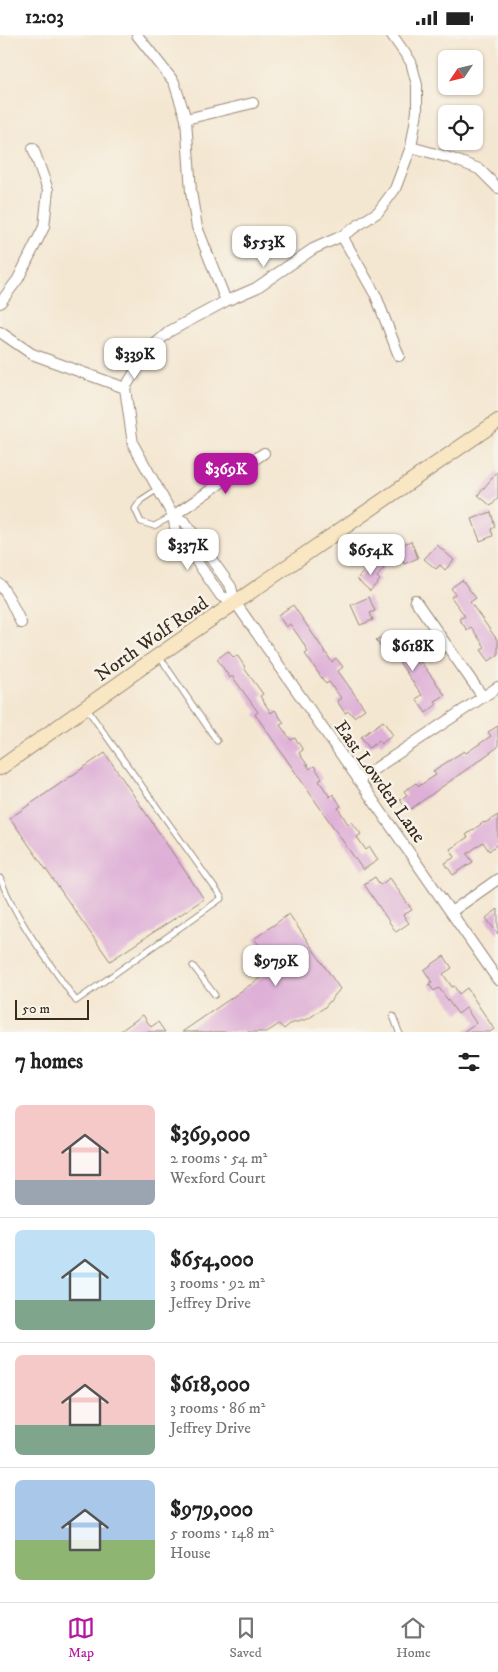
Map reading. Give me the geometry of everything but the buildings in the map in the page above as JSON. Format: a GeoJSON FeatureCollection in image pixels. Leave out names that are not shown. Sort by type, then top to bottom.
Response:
{"type":"FeatureCollection","features":[{"type":"Feature","properties":{"kind":"main road","name":"North Wolf Road"},"geometry":{"type":"LineString","coordinates":[[0,768],[235,602],[498,421]]}},
{"type":"Feature","properties":{"kind":"street"},"geometry":{"type":"LineString","coordinates":[[137,35],[174,82],[186,119],[191,192],[197,227],[226,301]]}},
{"type":"Feature","properties":{"kind":"street"},"geometry":{"type":"LineString","coordinates":[[264,453],[173,516],[133,444],[125,388],[148,350],[170,331],[226,301],[256,288],[313,249],[342,236],[378,212],[395,189],[411,147],[417,112],[417,85],[411,63],[392,35]]}},
{"type":"Feature","properties":{"kind":"street"},"geometry":{"type":"LineString","coordinates":[[186,119],[253,103]]}},
{"type":"Feature","properties":{"kind":"street"},"geometry":{"type":"LineString","coordinates":[[411,147],[450,158],[479,169],[498,188]]}},
{"type":"Feature","properties":{"kind":"street"},"geometry":{"type":"LineString","coordinates":[[0,303],[18,279],[44,227],[48,190],[33,148]]}},
{"type":"Feature","properties":{"kind":"street"},"geometry":{"type":"LineString","coordinates":[[342,236],[376,296],[399,357]]}},
{"type":"Feature","properties":{"kind":"street"},"geometry":{"type":"LineString","coordinates":[[0,332],[32,354],[125,388]]}},
{"type":"Feature","properties":{"kind":"street","name":"East Lowden Lane"},"geometry":{"type":"LineString","coordinates":[[173,516],[185,522],[231,587],[235,602],[498,980]]}},
{"type":"Feature","properties":{"kind":"street"},"geometry":{"type":"LineString","coordinates":[[0,584],[10,598],[21,623]]}},
{"type":"Feature","properties":{"kind":"street"},"geometry":{"type":"LineString","coordinates":[[415,600],[484,697]]}},
{"type":"Feature","properties":{"kind":"street"},"geometry":{"type":"LineString","coordinates":[[358,779],[498,687]]}},
{"type":"Feature","properties":{"kind":"street"},"geometry":{"type":"LineString","coordinates":[[451,912],[498,879]]}},
{"type":"Feature","properties":{"kind":"lane"},"geometry":{"type":"LineString","coordinates":[[158,489],[141,500],[134,509],[141,522],[154,526],[173,516]]}},
{"type":"Feature","properties":{"kind":"lane"},"geometry":{"type":"LineString","coordinates":[[159,655],[217,741]]}},
{"type":"Feature","properties":{"kind":"lane"},"geometry":{"type":"LineString","coordinates":[[0,879],[22,921],[76,1001],[222,898],[86,706]]}},
{"type":"Feature","properties":{"kind":"lane"},"geometry":{"type":"LineString","coordinates":[[193,966],[215,995]]}},
{"type":"Feature","properties":{"kind":"lane"},"geometry":{"type":"LineString","coordinates":[[393,1016],[399,1032]]}}]}
